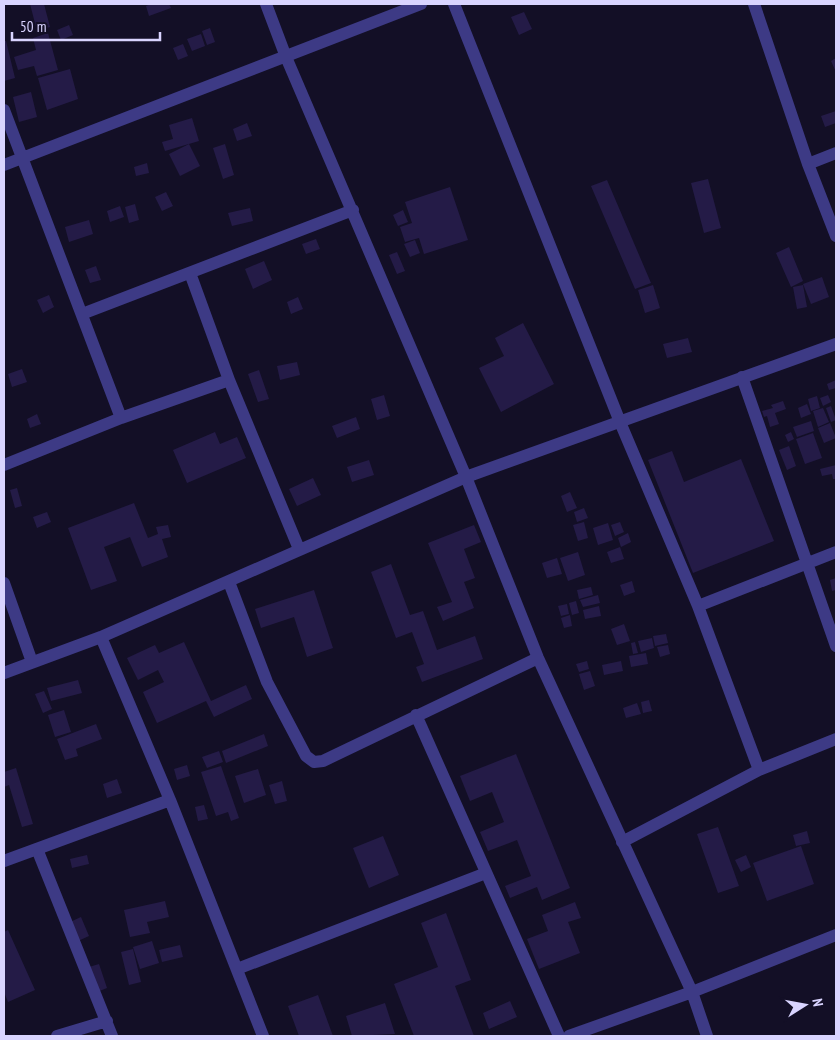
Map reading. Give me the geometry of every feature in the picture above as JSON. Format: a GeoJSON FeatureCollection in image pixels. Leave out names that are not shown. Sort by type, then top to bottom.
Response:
{"type":"FeatureCollection","features":[{"type":"Feature","properties":{"kind":"street"},"geometry":{"type":"LineString","coordinates":[[266,4],[286,57],[466,477],[538,658],[692,992],[707,1036]]}},
{"type":"Feature","properties":{"kind":"street"},"geometry":{"type":"LineString","coordinates":[[4,165],[421,4]]}},
{"type":"Feature","properties":{"kind":"street"},"geometry":{"type":"LineString","coordinates":[[454,4],[620,422],[698,606],[759,770]]}},
{"type":"Feature","properties":{"kind":"street"},"geometry":{"type":"LineString","coordinates":[[754,4],[808,164],[836,236]]}},
{"type":"Feature","properties":{"kind":"street"},"geometry":{"type":"LineString","coordinates":[[4,110],[121,418]]}},
{"type":"Feature","properties":{"kind":"street"},"geometry":{"type":"LineString","coordinates":[[808,164],[836,153]]}},
{"type":"Feature","properties":{"kind":"street"},"geometry":{"type":"LineString","coordinates":[[82,314],[353,210]]}},
{"type":"Feature","properties":{"kind":"street"},"geometry":{"type":"LineString","coordinates":[[190,272],[229,380],[299,549]]}},
{"type":"Feature","properties":{"kind":"street"},"geometry":{"type":"LineString","coordinates":[[4,673],[101,637],[466,477],[836,344]]}},
{"type":"Feature","properties":{"kind":"street"},"geometry":{"type":"LineString","coordinates":[[742,378],[836,646]]}},
{"type":"Feature","properties":{"kind":"street"},"geometry":{"type":"LineString","coordinates":[[4,465],[121,418],[229,380]]}},
{"type":"Feature","properties":{"kind":"street"},"geometry":{"type":"LineString","coordinates":[[698,606],[836,552]]}},
{"type":"Feature","properties":{"kind":"street"},"geometry":{"type":"LineString","coordinates":[[229,582],[267,682],[306,756],[314,762],[323,761],[538,658]]}},
{"type":"Feature","properties":{"kind":"street"},"geometry":{"type":"LineString","coordinates":[[4,583],[32,662]]}},
{"type":"Feature","properties":{"kind":"street"},"geometry":{"type":"LineString","coordinates":[[101,637],[170,800],[264,1036]]}},
{"type":"Feature","properties":{"kind":"street"},"geometry":{"type":"LineString","coordinates":[[416,715],[559,1036]]}},
{"type":"Feature","properties":{"kind":"street"},"geometry":{"type":"LineString","coordinates":[[622,842],[759,770],[836,739]]}},
{"type":"Feature","properties":{"kind":"street"},"geometry":{"type":"LineString","coordinates":[[4,861],[170,800]]}},
{"type":"Feature","properties":{"kind":"street"},"geometry":{"type":"LineString","coordinates":[[37,849],[112,1036]]}},
{"type":"Feature","properties":{"kind":"street"},"geometry":{"type":"LineString","coordinates":[[237,970],[486,873]]}},
{"type":"Feature","properties":{"kind":"street"},"geometry":{"type":"LineString","coordinates":[[569,1036],[692,992],[836,935]]}},
{"type":"Feature","properties":{"kind":"street"},"geometry":{"type":"LineString","coordinates":[[57,1036],[107,1021]]}},
{"type":"Feature","properties":{"kind":"building"},"geometry":{"type":"Polygon","coordinates":[[[30,4],[44,4],[50,27],[37,31],[30,4]]]}},
{"type":"Feature","properties":{"kind":"building"},"geometry":{"type":"Polygon","coordinates":[[[151,4],[169,4],[171,8],[149,16],[146,6],[151,4]]]}},
{"type":"Feature","properties":{"kind":"building"},"geometry":{"type":"Polygon","coordinates":[[[524,12],[532,29],[519,35],[511,17],[524,12]]]}},
{"type":"Feature","properties":{"kind":"building"},"geometry":{"type":"Polygon","coordinates":[[[69,25],[73,35],[61,40],[57,30],[69,25]]]}},
{"type":"Feature","properties":{"kind":"building"},"geometry":{"type":"Polygon","coordinates":[[[210,28],[215,42],[207,45],[202,31],[210,28]]]}},
{"type":"Feature","properties":{"kind":"building"},"geometry":{"type":"Polygon","coordinates":[[[48,33],[58,70],[37,76],[34,66],[18,70],[14,57],[36,50],[33,38],[48,33]]]}},
{"type":"Feature","properties":{"kind":"building"},"geometry":{"type":"Polygon","coordinates":[[[201,34],[205,46],[192,51],[187,39],[201,34]]]}},
{"type":"Feature","properties":{"kind":"building"},"geometry":{"type":"Polygon","coordinates":[[[4,41],[6,41],[15,78],[4,81],[4,41]]]}},
{"type":"Feature","properties":{"kind":"building"},"geometry":{"type":"Polygon","coordinates":[[[183,44],[188,56],[178,60],[173,48],[183,44]]]}},
{"type":"Feature","properties":{"kind":"building"},"geometry":{"type":"Polygon","coordinates":[[[836,58],[836,72],[831,61],[836,58]]]}},
{"type":"Feature","properties":{"kind":"building"},"geometry":{"type":"Polygon","coordinates":[[[70,69],[78,99],[47,110],[38,78],[70,69]]]}},
{"type":"Feature","properties":{"kind":"building"},"geometry":{"type":"Polygon","coordinates":[[[31,92],[37,117],[19,122],[13,97],[31,92]]]}},
{"type":"Feature","properties":{"kind":"building"},"geometry":{"type":"Polygon","coordinates":[[[836,111],[836,123],[825,127],[821,116],[836,111]]]}},
{"type":"Feature","properties":{"kind":"building"},"geometry":{"type":"Polygon","coordinates":[[[192,118],[199,141],[165,151],[162,142],[173,139],[169,125],[192,118]]]}},
{"type":"Feature","properties":{"kind":"building"},"geometry":{"type":"Polygon","coordinates":[[[247,123],[252,136],[237,141],[233,129],[247,123]]]}},
{"type":"Feature","properties":{"kind":"building"},"geometry":{"type":"Polygon","coordinates":[[[189,144],[200,166],[180,176],[169,154],[189,144]]]}},
{"type":"Feature","properties":{"kind":"building"},"geometry":{"type":"Polygon","coordinates":[[[225,144],[234,175],[223,179],[213,148],[225,144]]]}},
{"type":"Feature","properties":{"kind":"building"},"geometry":{"type":"Polygon","coordinates":[[[147,163],[149,173],[136,176],[134,167],[147,163]]]}},
{"type":"Feature","properties":{"kind":"building"},"geometry":{"type":"Polygon","coordinates":[[[708,179],[721,228],[704,233],[691,183],[708,179]]]}},
{"type":"Feature","properties":{"kind":"building"},"geometry":{"type":"Polygon","coordinates":[[[607,180],[651,283],[635,289],[591,186],[607,180]]]}},
{"type":"Feature","properties":{"kind":"building"},"geometry":{"type":"Polygon","coordinates":[[[450,187],[468,240],[424,254],[419,238],[405,242],[400,227],[412,223],[405,202],[450,187]]]}},
{"type":"Feature","properties":{"kind":"building"},"geometry":{"type":"Polygon","coordinates":[[[166,192],[173,206],[162,211],[155,197],[166,192]]]}},
{"type":"Feature","properties":{"kind":"building"},"geometry":{"type":"Polygon","coordinates":[[[135,204],[139,220],[129,223],[125,207],[135,204]]]}},
{"type":"Feature","properties":{"kind":"building"},"geometry":{"type":"Polygon","coordinates":[[[120,206],[124,217],[110,222],[107,211],[120,206]]]}},
{"type":"Feature","properties":{"kind":"building"},"geometry":{"type":"Polygon","coordinates":[[[250,208],[253,221],[232,226],[228,213],[250,208]]]}},
{"type":"Feature","properties":{"kind":"building"},"geometry":{"type":"Polygon","coordinates":[[[403,210],[408,222],[398,226],[393,215],[403,210]]]}},
{"type":"Feature","properties":{"kind":"building"},"geometry":{"type":"Polygon","coordinates":[[[89,220],[93,234],[69,242],[65,227],[89,220]]]}},
{"type":"Feature","properties":{"kind":"building"},"geometry":{"type":"Polygon","coordinates":[[[316,239],[320,249],[306,254],[302,244],[316,239]]]}},
{"type":"Feature","properties":{"kind":"building"},"geometry":{"type":"Polygon","coordinates":[[[415,240],[420,253],[410,257],[404,244],[415,240]]]}},
{"type":"Feature","properties":{"kind":"building"},"geometry":{"type":"Polygon","coordinates":[[[789,247],[803,281],[791,287],[776,253],[789,247]]]}},
{"type":"Feature","properties":{"kind":"building"},"geometry":{"type":"Polygon","coordinates":[[[397,252],[405,271],[397,274],[389,255],[397,252]]]}},
{"type":"Feature","properties":{"kind":"building"},"geometry":{"type":"Polygon","coordinates":[[[264,261],[272,280],[253,289],[245,269],[264,261]]]}},
{"type":"Feature","properties":{"kind":"building"},"geometry":{"type":"Polygon","coordinates":[[[96,266],[101,280],[90,283],[85,270],[96,266]]]}},
{"type":"Feature","properties":{"kind":"building"},"geometry":{"type":"Polygon","coordinates":[[[822,277],[829,297],[811,304],[803,284],[822,277]]]}},
{"type":"Feature","properties":{"kind":"building"},"geometry":{"type":"Polygon","coordinates":[[[653,285],[660,308],[645,313],[638,290],[653,285]]]}},
{"type":"Feature","properties":{"kind":"building"},"geometry":{"type":"Polygon","coordinates":[[[803,285],[807,307],[797,309],[793,287],[803,285]]]}},
{"type":"Feature","properties":{"kind":"building"},"geometry":{"type":"Polygon","coordinates":[[[49,295],[54,307],[43,313],[37,300],[49,295]]]}},
{"type":"Feature","properties":{"kind":"building"},"geometry":{"type":"Polygon","coordinates":[[[298,297],[303,309],[291,314],[287,302],[298,297]]]}},
{"type":"Feature","properties":{"kind":"building"},"geometry":{"type":"Polygon","coordinates":[[[523,323],[554,384],[501,412],[479,368],[504,356],[495,338],[523,323]]]}},
{"type":"Feature","properties":{"kind":"building"},"geometry":{"type":"Polygon","coordinates":[[[688,338],[692,352],[667,358],[663,344],[688,338]]]}},
{"type":"Feature","properties":{"kind":"building"},"geometry":{"type":"Polygon","coordinates":[[[297,362],[300,375],[280,380],[277,366],[297,362]]]}},
{"type":"Feature","properties":{"kind":"building"},"geometry":{"type":"Polygon","coordinates":[[[22,369],[27,382],[12,387],[8,374],[22,369]]]}},
{"type":"Feature","properties":{"kind":"building"},"geometry":{"type":"Polygon","coordinates":[[[259,370],[269,399],[258,402],[248,374],[259,370]]]}},
{"type":"Feature","properties":{"kind":"building"},"geometry":{"type":"Polygon","coordinates":[[[836,380],[836,388],[829,390],[827,384],[836,380]]]}},
{"type":"Feature","properties":{"kind":"building"},"geometry":{"type":"Polygon","coordinates":[[[384,395],[390,416],[377,420],[371,399],[384,395]]]}},
{"type":"Feature","properties":{"kind":"building"},"geometry":{"type":"Polygon","coordinates":[[[828,395],[831,402],[823,406],[820,398],[828,395]]]}},
{"type":"Feature","properties":{"kind":"building"},"geometry":{"type":"Polygon","coordinates":[[[817,396],[820,408],[811,411],[808,399],[817,396]]]}},
{"type":"Feature","properties":{"kind":"building"},"geometry":{"type":"Polygon","coordinates":[[[783,401],[786,409],[775,413],[779,424],[770,427],[767,416],[764,417],[762,411],[773,408],[771,405],[783,401]]]}},
{"type":"Feature","properties":{"kind":"building"},"geometry":{"type":"Polygon","coordinates":[[[807,404],[811,414],[801,418],[798,408],[807,404]]]}},
{"type":"Feature","properties":{"kind":"building"},"geometry":{"type":"Polygon","coordinates":[[[831,406],[836,420],[831,422],[826,408],[831,406]]]}},
{"type":"Feature","properties":{"kind":"building"},"geometry":{"type":"Polygon","coordinates":[[[823,408],[829,422],[818,427],[813,411],[823,408]]]}},
{"type":"Feature","properties":{"kind":"building"},"geometry":{"type":"Polygon","coordinates":[[[37,414],[41,424],[30,428],[27,419],[37,414]]]}},
{"type":"Feature","properties":{"kind":"building"},"geometry":{"type":"Polygon","coordinates":[[[356,417],[360,429],[337,438],[332,426],[356,417]]]}},
{"type":"Feature","properties":{"kind":"building"},"geometry":{"type":"Polygon","coordinates":[[[811,421],[814,431],[797,437],[793,427],[811,421]]]}},
{"type":"Feature","properties":{"kind":"building"},"geometry":{"type":"Polygon","coordinates":[[[830,423],[836,438],[824,443],[818,428],[830,423]]]}},
{"type":"Feature","properties":{"kind":"building"},"geometry":{"type":"Polygon","coordinates":[[[215,432],[220,444],[237,437],[246,458],[187,483],[173,450],[215,432]]]}},
{"type":"Feature","properties":{"kind":"building"},"geometry":{"type":"Polygon","coordinates":[[[791,432],[794,439],[788,442],[785,435],[791,432]]]}},
{"type":"Feature","properties":{"kind":"building"},"geometry":{"type":"Polygon","coordinates":[[[813,433],[822,458],[805,464],[796,439],[813,433]]]}},
{"type":"Feature","properties":{"kind":"building"},"geometry":{"type":"Polygon","coordinates":[[[789,446],[796,466],[787,470],[779,450],[789,446]]]}},
{"type":"Feature","properties":{"kind":"building"},"geometry":{"type":"Polygon","coordinates":[[[672,451],[684,482],[741,459],[774,541],[693,573],[648,460],[672,451]]]}},
{"type":"Feature","properties":{"kind":"building"},"geometry":{"type":"Polygon","coordinates":[[[369,460],[374,475],[352,482],[347,467],[369,460]]]}},
{"type":"Feature","properties":{"kind":"building"},"geometry":{"type":"Polygon","coordinates":[[[836,465],[836,479],[833,479],[832,474],[822,476],[820,469],[836,465]]]}},
{"type":"Feature","properties":{"kind":"building"},"geometry":{"type":"Polygon","coordinates":[[[313,478],[321,495],[297,506],[289,489],[313,478]]]}},
{"type":"Feature","properties":{"kind":"building"},"geometry":{"type":"Polygon","coordinates":[[[17,488],[22,506],[15,508],[10,490],[17,488]]]}},
{"type":"Feature","properties":{"kind":"building"},"geometry":{"type":"Polygon","coordinates":[[[570,492],[577,508],[567,512],[561,496],[570,492]]]}},
{"type":"Feature","properties":{"kind":"building"},"geometry":{"type":"Polygon","coordinates":[[[134,503],[148,538],[158,534],[156,527],[168,525],[171,537],[162,539],[168,557],[142,567],[130,537],[104,547],[117,581],[91,590],[68,528],[134,503]]]}},
{"type":"Feature","properties":{"kind":"building"},"geometry":{"type":"Polygon","coordinates":[[[584,508],[588,518],[577,522],[574,512],[584,508]]]}},
{"type":"Feature","properties":{"kind":"building"},"geometry":{"type":"Polygon","coordinates":[[[47,512],[51,522],[37,528],[33,517],[47,512]]]}},
{"type":"Feature","properties":{"kind":"building"},"geometry":{"type":"Polygon","coordinates":[[[584,522],[588,538],[578,541],[573,525],[584,522]]]}},
{"type":"Feature","properties":{"kind":"building"},"geometry":{"type":"Polygon","coordinates":[[[620,522],[624,532],[615,536],[611,525],[620,522]]]}},
{"type":"Feature","properties":{"kind":"building"},"geometry":{"type":"Polygon","coordinates":[[[608,523],[613,540],[598,545],[593,528],[608,523]]]}},
{"type":"Feature","properties":{"kind":"building"},"geometry":{"type":"Polygon","coordinates":[[[474,525],[481,542],[464,549],[475,578],[464,582],[474,608],[443,621],[437,607],[452,602],[428,543],[474,525]]]}},
{"type":"Feature","properties":{"kind":"building"},"geometry":{"type":"Polygon","coordinates":[[[628,533],[631,542],[621,547],[618,538],[628,533]]]}},
{"type":"Feature","properties":{"kind":"building"},"geometry":{"type":"Polygon","coordinates":[[[620,547],[624,559],[611,563],[607,552],[620,547]]]}},
{"type":"Feature","properties":{"kind":"building"},"geometry":{"type":"Polygon","coordinates":[[[578,552],[585,575],[568,581],[560,558],[578,552]]]}},
{"type":"Feature","properties":{"kind":"building"},"geometry":{"type":"Polygon","coordinates":[[[557,558],[562,574],[547,578],[542,563],[557,558]]]}},
{"type":"Feature","properties":{"kind":"building"},"geometry":{"type":"Polygon","coordinates":[[[391,564],[410,615],[423,611],[437,650],[475,636],[483,659],[422,682],[416,667],[424,664],[412,632],[396,638],[371,572],[391,564]]]}},
{"type":"Feature","properties":{"kind":"building"},"geometry":{"type":"Polygon","coordinates":[[[836,578],[836,590],[832,591],[830,580],[836,578]]]}},
{"type":"Feature","properties":{"kind":"building"},"geometry":{"type":"Polygon","coordinates":[[[632,581],[635,592],[624,596],[620,585],[632,581]]]}},
{"type":"Feature","properties":{"kind":"building"},"geometry":{"type":"Polygon","coordinates":[[[591,587],[593,595],[579,599],[577,590],[591,587]]]}},
{"type":"Feature","properties":{"kind":"building"},"geometry":{"type":"Polygon","coordinates":[[[314,590],[333,648],[307,657],[294,617],[261,628],[255,609],[314,590]]]}},
{"type":"Feature","properties":{"kind":"building"},"geometry":{"type":"Polygon","coordinates":[[[598,595],[600,603],[583,607],[580,600],[598,595]]]}},
{"type":"Feature","properties":{"kind":"building"},"geometry":{"type":"Polygon","coordinates":[[[576,601],[579,613],[572,615],[569,603],[576,601]]]}},
{"type":"Feature","properties":{"kind":"building"},"geometry":{"type":"Polygon","coordinates":[[[567,604],[569,614],[561,616],[558,606],[567,604]]]}},
{"type":"Feature","properties":{"kind":"building"},"geometry":{"type":"Polygon","coordinates":[[[599,606],[601,616],[585,619],[583,610],[599,606]]]}},
{"type":"Feature","properties":{"kind":"building"},"geometry":{"type":"Polygon","coordinates":[[[570,615],[572,626],[564,628],[561,618],[570,615]]]}},
{"type":"Feature","properties":{"kind":"building"},"geometry":{"type":"Polygon","coordinates":[[[624,624],[630,641],[617,645],[611,629],[624,624]]]}},
{"type":"Feature","properties":{"kind":"building"},"geometry":{"type":"Polygon","coordinates":[[[666,634],[668,643],[655,646],[653,636],[666,634]]]}},
{"type":"Feature","properties":{"kind":"building"},"geometry":{"type":"Polygon","coordinates":[[[652,638],[654,648],[641,652],[638,641],[652,638]]]}},
{"type":"Feature","properties":{"kind":"building"},"geometry":{"type":"Polygon","coordinates":[[[184,642],[211,701],[246,685],[252,699],[214,717],[206,701],[157,723],[143,692],[164,682],[158,670],[138,680],[127,658],[155,645],[159,653],[184,642]]]}},
{"type":"Feature","properties":{"kind":"building"},"geometry":{"type":"Polygon","coordinates":[[[635,642],[638,653],[633,654],[631,643],[635,642]]]}},
{"type":"Feature","properties":{"kind":"building"},"geometry":{"type":"Polygon","coordinates":[[[668,645],[670,654],[660,657],[657,647],[668,645]]]}},
{"type":"Feature","properties":{"kind":"building"},"geometry":{"type":"Polygon","coordinates":[[[646,653],[648,664],[631,667],[629,656],[646,653]]]}},
{"type":"Feature","properties":{"kind":"building"},"geometry":{"type":"Polygon","coordinates":[[[587,661],[589,669],[579,672],[576,664],[587,661]]]}},
{"type":"Feature","properties":{"kind":"building"},"geometry":{"type":"Polygon","coordinates":[[[621,661],[623,671],[604,675],[602,665],[621,661]]]}},
{"type":"Feature","properties":{"kind":"building"},"geometry":{"type":"Polygon","coordinates":[[[590,671],[595,686],[584,690],[579,674],[590,671]]]}},
{"type":"Feature","properties":{"kind":"building"},"geometry":{"type":"Polygon","coordinates":[[[78,680],[82,693],[51,701],[47,688],[78,680]]]}},
{"type":"Feature","properties":{"kind":"building"},"geometry":{"type":"Polygon","coordinates":[[[44,691],[52,709],[43,713],[35,694],[44,691]]]}},
{"type":"Feature","properties":{"kind":"building"},"geometry":{"type":"Polygon","coordinates":[[[649,700],[652,711],[643,713],[641,702],[649,700]]]}},
{"type":"Feature","properties":{"kind":"building"},"geometry":{"type":"Polygon","coordinates":[[[637,703],[641,714],[626,718],[623,708],[637,703]]]}},
{"type":"Feature","properties":{"kind":"building"},"geometry":{"type":"Polygon","coordinates":[[[64,710],[71,732],[55,737],[48,715],[64,710]]]}},
{"type":"Feature","properties":{"kind":"building"},"geometry":{"type":"Polygon","coordinates":[[[96,724],[102,739],[76,749],[78,756],[65,760],[57,739],[96,724]]]}},
{"type":"Feature","properties":{"kind":"building"},"geometry":{"type":"Polygon","coordinates":[[[264,734],[268,746],[226,763],[222,751],[264,734]]]}},
{"type":"Feature","properties":{"kind":"building"},"geometry":{"type":"Polygon","coordinates":[[[219,751],[223,762],[207,768],[202,757],[219,751]]]}},
{"type":"Feature","properties":{"kind":"building"},"geometry":{"type":"Polygon","coordinates":[[[516,754],[570,888],[542,900],[537,887],[510,898],[505,886],[531,876],[517,840],[488,851],[480,832],[504,822],[492,792],[470,801],[460,776],[516,754]]]}},
{"type":"Feature","properties":{"kind":"building"},"geometry":{"type":"Polygon","coordinates":[[[187,765],[190,776],[177,780],[174,769],[187,765]]]}},
{"type":"Feature","properties":{"kind":"building"},"geometry":{"type":"Polygon","coordinates":[[[221,766],[239,818],[231,821],[228,812],[216,816],[201,772],[221,766]]]}},
{"type":"Feature","properties":{"kind":"building"},"geometry":{"type":"Polygon","coordinates":[[[16,768],[33,824],[22,827],[9,785],[4,787],[4,772],[16,768]]]}},
{"type":"Feature","properties":{"kind":"building"},"geometry":{"type":"Polygon","coordinates":[[[258,769],[266,795],[244,803],[235,776],[258,769]]]}},
{"type":"Feature","properties":{"kind":"building"},"geometry":{"type":"Polygon","coordinates":[[[117,779],[122,793],[107,798],[103,784],[117,779]]]}},
{"type":"Feature","properties":{"kind":"building"},"geometry":{"type":"Polygon","coordinates":[[[282,781],[287,801],[275,804],[269,785],[282,781]]]}},
{"type":"Feature","properties":{"kind":"building"},"geometry":{"type":"Polygon","coordinates":[[[204,805],[208,819],[198,821],[195,807],[204,805]]]}},
{"type":"Feature","properties":{"kind":"building"},"geometry":{"type":"Polygon","coordinates":[[[718,827],[739,886],[718,893],[697,834],[718,827]]]}},
{"type":"Feature","properties":{"kind":"building"},"geometry":{"type":"Polygon","coordinates":[[[807,831],[810,843],[796,846],[793,835],[807,831]]]}},
{"type":"Feature","properties":{"kind":"building"},"geometry":{"type":"Polygon","coordinates":[[[383,836],[399,875],[369,888],[353,848],[383,836]]]}},
{"type":"Feature","properties":{"kind":"building"},"geometry":{"type":"Polygon","coordinates":[[[801,846],[814,884],[767,901],[753,863],[801,846]]]}},
{"type":"Feature","properties":{"kind":"building"},"geometry":{"type":"Polygon","coordinates":[[[87,855],[89,864],[72,868],[70,859],[87,855]]]}},
{"type":"Feature","properties":{"kind":"building"},"geometry":{"type":"Polygon","coordinates":[[[746,855],[751,867],[741,872],[735,860],[746,855]]]}},
{"type":"Feature","properties":{"kind":"building"},"geometry":{"type":"Polygon","coordinates":[[[165,901],[169,917],[147,922],[150,933],[130,937],[124,910],[165,901]]]}},
{"type":"Feature","properties":{"kind":"building"},"geometry":{"type":"Polygon","coordinates":[[[575,902],[581,918],[568,922],[580,953],[539,969],[527,939],[548,931],[542,915],[575,902]]]}},
{"type":"Feature","properties":{"kind":"building"},"geometry":{"type":"Polygon","coordinates":[[[446,913],[471,980],[455,986],[474,1036],[414,1036],[394,984],[438,967],[421,923],[446,913]]]}},
{"type":"Feature","properties":{"kind":"building"},"geometry":{"type":"Polygon","coordinates":[[[81,917],[89,936],[78,941],[70,922],[81,917]]]}},
{"type":"Feature","properties":{"kind":"building"},"geometry":{"type":"Polygon","coordinates":[[[8,930],[35,990],[8,1002],[4,992],[4,932],[8,930]]]}},
{"type":"Feature","properties":{"kind":"building"},"geometry":{"type":"Polygon","coordinates":[[[152,941],[159,963],[140,969],[133,947],[152,941]]]}},
{"type":"Feature","properties":{"kind":"building"},"geometry":{"type":"Polygon","coordinates":[[[180,945],[183,957],[162,962],[159,950],[180,945]]]}},
{"type":"Feature","properties":{"kind":"building"},"geometry":{"type":"Polygon","coordinates":[[[133,949],[141,982],[129,985],[121,952],[133,949]]]}},
{"type":"Feature","properties":{"kind":"building"},"geometry":{"type":"Polygon","coordinates":[[[99,964],[107,988],[97,992],[89,967],[99,964]]]}},
{"type":"Feature","properties":{"kind":"building"},"geometry":{"type":"Polygon","coordinates":[[[318,995],[333,1036],[299,1036],[288,1006],[318,995]]]}},
{"type":"Feature","properties":{"kind":"building"},"geometry":{"type":"Polygon","coordinates":[[[510,1001],[517,1017],[489,1029],[483,1013],[510,1001]]]}},
{"type":"Feature","properties":{"kind":"building"},"geometry":{"type":"Polygon","coordinates":[[[385,1003],[395,1034],[352,1036],[346,1016],[385,1003]]]}}]}
